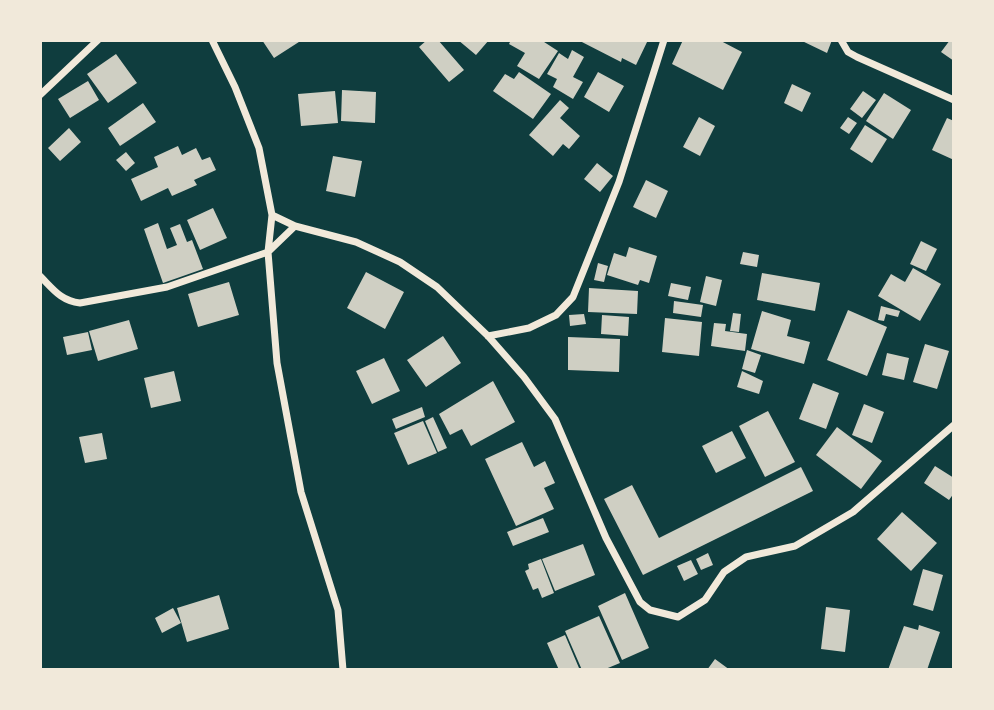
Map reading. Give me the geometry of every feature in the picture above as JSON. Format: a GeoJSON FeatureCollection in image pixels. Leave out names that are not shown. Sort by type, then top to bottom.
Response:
{"type":"FeatureCollection","features":[{"type":"Feature","properties":{"kind":"street"},"geometry":{"type":"LineString","coordinates":[[40,95],[98,40]]}},
{"type":"Feature","properties":{"kind":"street"},"geometry":{"type":"LineString","coordinates":[[212,40],[236,87],[259,148],[272,215],[268,252],[277,363],[301,492],[338,610],[342,670]]}},
{"type":"Feature","properties":{"kind":"street"},"geometry":{"type":"LineString","coordinates":[[488,336],[529,328],[556,315],[573,297],[619,182],[664,40]]}},
{"type":"Feature","properties":{"kind":"street"},"geometry":{"type":"LineString","coordinates":[[841,40],[848,52],[857,57],[954,100]]}},
{"type":"Feature","properties":{"kind":"street"},"geometry":{"type":"LineString","coordinates":[[272,215],[295,226],[356,242],[400,262],[437,287],[488,336],[524,377],[555,419],[606,538],[640,602],[650,610],[678,617],[693,609],[712,593],[724,572],[746,556],[795,546],[853,512],[954,425]]}},
{"type":"Feature","properties":{"kind":"street"},"geometry":{"type":"LineString","coordinates":[[40,276],[68,302],[80,303],[167,287],[268,252],[295,226]]}},
{"type":"Feature","properties":{"kind":"building"},"geometry":{"type":"Polygon","coordinates":[[[262,40],[302,40],[274,58],[262,40]]]}},
{"type":"Feature","properties":{"kind":"building"},"geometry":{"type":"Polygon","coordinates":[[[427,40],[438,40],[464,70],[449,82],[419,47],[427,40]]]}},
{"type":"Feature","properties":{"kind":"building"},"geometry":{"type":"Polygon","coordinates":[[[458,40],[489,40],[476,55],[458,40]]]}},
{"type":"Feature","properties":{"kind":"building"},"geometry":{"type":"Polygon","coordinates":[[[511,40],[541,40],[558,51],[539,79],[517,66],[525,53],[509,44],[511,40]]]}},
{"type":"Feature","properties":{"kind":"building"},"geometry":{"type":"Polygon","coordinates":[[[578,40],[648,40],[636,65],[622,58],[621,62],[578,40]]]}},
{"type":"Feature","properties":{"kind":"building"},"geometry":{"type":"Polygon","coordinates":[[[683,40],[719,40],[742,52],[723,90],[672,64],[683,40]]]}},
{"type":"Feature","properties":{"kind":"building"},"geometry":{"type":"Polygon","coordinates":[[[800,40],[832,40],[827,53],[800,40]]]}},
{"type":"Feature","properties":{"kind":"building"},"geometry":{"type":"Polygon","coordinates":[[[950,40],[954,40],[954,61],[941,52],[950,40]]]}},
{"type":"Feature","properties":{"kind":"building"},"geometry":{"type":"Polygon","coordinates":[[[572,50],[584,57],[573,77],[583,82],[573,99],[553,87],[557,79],[547,74],[559,53],[568,59],[572,50]]]}},
{"type":"Feature","properties":{"kind":"building"},"geometry":{"type":"Polygon","coordinates":[[[116,54],[137,83],[108,103],[87,74],[116,54]]]}},
{"type":"Feature","properties":{"kind":"building"},"geometry":{"type":"Polygon","coordinates":[[[519,72],[551,94],[533,119],[493,91],[505,74],[514,79],[519,72]]]}},
{"type":"Feature","properties":{"kind":"building"},"geometry":{"type":"Polygon","coordinates":[[[598,72],[624,86],[609,112],[584,97],[598,72]]]}},
{"type":"Feature","properties":{"kind":"building"},"geometry":{"type":"Polygon","coordinates":[[[88,81],[99,100],[70,118],[58,99],[88,81]]]}},
{"type":"Feature","properties":{"kind":"building"},"geometry":{"type":"Polygon","coordinates":[[[792,84],[811,93],[802,112],[784,103],[792,84]]]}},
{"type":"Feature","properties":{"kind":"building"},"geometry":{"type":"Polygon","coordinates":[[[342,90],[376,92],[375,123],[341,121],[342,90]]]}},
{"type":"Feature","properties":{"kind":"building"},"geometry":{"type":"Polygon","coordinates":[[[335,91],[338,123],[301,126],[298,94],[335,91]]]}},
{"type":"Feature","properties":{"kind":"building"},"geometry":{"type":"Polygon","coordinates":[[[863,91],[876,100],[862,118],[850,109],[863,91]]]}},
{"type":"Feature","properties":{"kind":"building"},"geometry":{"type":"Polygon","coordinates":[[[884,93],[911,110],[893,139],[866,121],[884,93]]]}},
{"type":"Feature","properties":{"kind":"building"},"geometry":{"type":"Polygon","coordinates":[[[560,100],[569,108],[560,118],[580,136],[569,149],[563,144],[553,156],[529,135],[560,100]]]}},
{"type":"Feature","properties":{"kind":"building"},"geometry":{"type":"Polygon","coordinates":[[[143,103],[156,122],[120,146],[108,128],[143,103]]]}},
{"type":"Feature","properties":{"kind":"building"},"geometry":{"type":"Polygon","coordinates":[[[699,117],[715,126],[700,156],[683,147],[699,117]]]}},
{"type":"Feature","properties":{"kind":"building"},"geometry":{"type":"Polygon","coordinates":[[[848,117],[857,123],[849,134],[840,128],[848,117]]]}},
{"type":"Feature","properties":{"kind":"building"},"geometry":{"type":"Polygon","coordinates":[[[947,118],[954,121],[954,160],[932,150],[947,118]]]}},
{"type":"Feature","properties":{"kind":"building"},"geometry":{"type":"Polygon","coordinates":[[[865,125],[887,139],[872,163],[850,149],[865,125]]]}},
{"type":"Feature","properties":{"kind":"building"},"geometry":{"type":"Polygon","coordinates":[[[69,128],[81,142],[60,161],[48,148],[69,128]]]}},
{"type":"Feature","properties":{"kind":"building"},"geometry":{"type":"Polygon","coordinates":[[[178,146],[182,155],[196,148],[202,160],[210,157],[216,170],[194,180],[197,185],[172,196],[168,188],[141,201],[131,179],[158,167],[154,157],[178,146]]]}},
{"type":"Feature","properties":{"kind":"building"},"geometry":{"type":"Polygon","coordinates":[[[126,152],[135,163],[126,171],[116,160],[126,152]]]}},
{"type":"Feature","properties":{"kind":"building"},"geometry":{"type":"Polygon","coordinates":[[[333,156],[362,161],[355,197],[326,191],[333,156]]]}},
{"type":"Feature","properties":{"kind":"building"},"geometry":{"type":"Polygon","coordinates":[[[597,163],[613,176],[600,192],[584,179],[597,163]]]}},
{"type":"Feature","properties":{"kind":"building"},"geometry":{"type":"Polygon","coordinates":[[[646,180],[668,191],[656,218],[633,207],[646,180]]]}},
{"type":"Feature","properties":{"kind":"building"},"geometry":{"type":"Polygon","coordinates":[[[213,208],[227,238],[200,250],[187,220],[213,208]]]}},
{"type":"Feature","properties":{"kind":"building"},"geometry":{"type":"Polygon","coordinates":[[[158,223],[167,249],[177,245],[170,228],[180,224],[187,242],[192,240],[203,269],[163,283],[144,229],[158,223]]]}},
{"type":"Feature","properties":{"kind":"building"},"geometry":{"type":"Polygon","coordinates":[[[921,241],[937,249],[926,271],[910,264],[921,241]]]}},
{"type":"Feature","properties":{"kind":"building"},"geometry":{"type":"Polygon","coordinates":[[[629,247],[657,256],[649,283],[640,280],[638,285],[607,275],[614,253],[626,257],[629,247]]]}},
{"type":"Feature","properties":{"kind":"building"},"geometry":{"type":"Polygon","coordinates":[[[743,252],[759,255],[757,267],[740,264],[743,252]]]}},
{"type":"Feature","properties":{"kind":"building"},"geometry":{"type":"Polygon","coordinates":[[[598,263],[608,266],[604,282],[594,280],[598,263]]]}},
{"type":"Feature","properties":{"kind":"building"},"geometry":{"type":"Polygon","coordinates":[[[913,268],[941,284],[920,321],[878,296],[891,274],[905,282],[913,268]]]}},
{"type":"Feature","properties":{"kind":"building"},"geometry":{"type":"Polygon","coordinates":[[[366,272],[404,292],[385,329],[347,308],[366,272]]]}},
{"type":"Feature","properties":{"kind":"building"},"geometry":{"type":"Polygon","coordinates":[[[762,273],[820,283],[815,311],[757,300],[762,273]]]}},
{"type":"Feature","properties":{"kind":"building"},"geometry":{"type":"Polygon","coordinates":[[[706,276],[722,280],[716,306],[700,302],[706,276]]]}},
{"type":"Feature","properties":{"kind":"building"},"geometry":{"type":"Polygon","coordinates":[[[229,282],[239,315],[198,327],[188,294],[229,282]]]}},
{"type":"Feature","properties":{"kind":"building"},"geometry":{"type":"Polygon","coordinates":[[[671,283],[691,287],[688,300],[668,296],[671,283]]]}},
{"type":"Feature","properties":{"kind":"building"},"geometry":{"type":"Polygon","coordinates":[[[589,288],[638,291],[637,314],[588,312],[589,288]]]}},
{"type":"Feature","properties":{"kind":"building"},"geometry":{"type":"Polygon","coordinates":[[[674,301],[703,305],[701,317],[673,313],[674,301]]]}},
{"type":"Feature","properties":{"kind":"building"},"geometry":{"type":"Polygon","coordinates":[[[881,306],[900,311],[898,317],[886,314],[884,321],[878,320],[881,306]]]}},
{"type":"Feature","properties":{"kind":"building"},"geometry":{"type":"Polygon","coordinates":[[[848,310],[887,327],[867,376],[827,360],[848,310]]]}},
{"type":"Feature","properties":{"kind":"building"},"geometry":{"type":"Polygon","coordinates":[[[762,311],[791,320],[787,336],[810,342],[804,364],[751,349],[762,311]]]}},
{"type":"Feature","properties":{"kind":"building"},"geometry":{"type":"Polygon","coordinates":[[[733,313],[741,314],[739,332],[730,331],[733,313]]]}},
{"type":"Feature","properties":{"kind":"building"},"geometry":{"type":"Polygon","coordinates":[[[584,314],[586,324],[570,326],[569,315],[584,314]]]}},
{"type":"Feature","properties":{"kind":"building"},"geometry":{"type":"Polygon","coordinates":[[[602,315],[629,317],[628,336],[601,334],[602,315]]]}},
{"type":"Feature","properties":{"kind":"building"},"geometry":{"type":"Polygon","coordinates":[[[665,318],[702,322],[699,356],[662,352],[665,318]]]}},
{"type":"Feature","properties":{"kind":"building"},"geometry":{"type":"Polygon","coordinates":[[[129,320],[138,349],[98,361],[89,331],[129,320]]]}},
{"type":"Feature","properties":{"kind":"building"},"geometry":{"type":"Polygon","coordinates":[[[714,323],[726,324],[725,331],[747,334],[745,351],[711,346],[714,323]]]}},
{"type":"Feature","properties":{"kind":"building"},"geometry":{"type":"Polygon","coordinates":[[[88,332],[92,350],[67,355],[63,337],[88,332]]]}},
{"type":"Feature","properties":{"kind":"building"},"geometry":{"type":"Polygon","coordinates":[[[443,336],[461,363],[426,387],[407,360],[443,336]]]}},
{"type":"Feature","properties":{"kind":"building"},"geometry":{"type":"Polygon","coordinates":[[[568,337],[620,339],[619,372],[568,370],[568,337]]]}},
{"type":"Feature","properties":{"kind":"building"},"geometry":{"type":"Polygon","coordinates":[[[925,344],[949,351],[937,389],[913,382],[925,344]]]}},
{"type":"Feature","properties":{"kind":"building"},"geometry":{"type":"Polygon","coordinates":[[[747,350],[761,355],[755,373],[742,369],[747,350]]]}},
{"type":"Feature","properties":{"kind":"building"},"geometry":{"type":"Polygon","coordinates":[[[887,353],[909,358],[904,380],[882,375],[887,353]]]}},
{"type":"Feature","properties":{"kind":"building"},"geometry":{"type":"Polygon","coordinates":[[[384,358],[400,391],[372,404],[356,371],[384,358]]]}},
{"type":"Feature","properties":{"kind":"building"},"geometry":{"type":"Polygon","coordinates":[[[174,371],[181,401],[151,408],[144,378],[174,371]]]}},
{"type":"Feature","properties":{"kind":"building"},"geometry":{"type":"Polygon","coordinates":[[[742,371],[763,381],[759,394],[737,387],[742,371]]]}},
{"type":"Feature","properties":{"kind":"building"},"geometry":{"type":"Polygon","coordinates":[[[493,381],[515,422],[471,446],[462,429],[450,435],[439,414],[493,381]]]}},
{"type":"Feature","properties":{"kind":"building"},"geometry":{"type":"Polygon","coordinates":[[[813,383],[839,393],[826,429],[799,419],[813,383]]]}},
{"type":"Feature","properties":{"kind":"building"},"geometry":{"type":"Polygon","coordinates":[[[864,404],[884,412],[872,443],[852,435],[864,404]]]}},
{"type":"Feature","properties":{"kind":"building"},"geometry":{"type":"Polygon","coordinates":[[[422,407],[425,417],[396,429],[392,419],[422,407]]]}},
{"type":"Feature","properties":{"kind":"building"},"geometry":{"type":"Polygon","coordinates":[[[768,411],[795,462],[765,477],[739,426],[768,411]]]}},
{"type":"Feature","properties":{"kind":"building"},"geometry":{"type":"Polygon","coordinates":[[[433,417],[447,448],[438,452],[425,421],[433,417]]]}},
{"type":"Feature","properties":{"kind":"building"},"geometry":{"type":"Polygon","coordinates":[[[423,421],[437,453],[408,465],[394,433],[423,421]]]}},
{"type":"Feature","properties":{"kind":"building"},"geometry":{"type":"Polygon","coordinates":[[[837,427],[882,461],[861,489],[816,455],[837,427]]]}},
{"type":"Feature","properties":{"kind":"building"},"geometry":{"type":"Polygon","coordinates":[[[732,431],[746,458],[716,473],[702,446],[732,431]]]}},
{"type":"Feature","properties":{"kind":"building"},"geometry":{"type":"Polygon","coordinates":[[[102,433],[107,459],[85,463],[79,437],[102,433]]]}},
{"type":"Feature","properties":{"kind":"building"},"geometry":{"type":"Polygon","coordinates":[[[522,442],[534,467],[545,461],[555,483],[544,488],[554,509],[516,526],[485,459],[522,442]]]}},
{"type":"Feature","properties":{"kind":"building"},"geometry":{"type":"Polygon","coordinates":[[[935,466],[954,478],[954,493],[949,500],[924,483],[935,466]]]}},
{"type":"Feature","properties":{"kind":"building"},"geometry":{"type":"Polygon","coordinates":[[[801,467],[813,491],[643,575],[604,499],[632,485],[659,538],[801,467]]]}},
{"type":"Feature","properties":{"kind":"building"},"geometry":{"type":"Polygon","coordinates":[[[902,512],[937,543],[911,571],[877,539],[902,512]]]}},
{"type":"Feature","properties":{"kind":"building"},"geometry":{"type":"Polygon","coordinates":[[[543,518],[549,532],[513,546],[507,532],[543,518]]]}},
{"type":"Feature","properties":{"kind":"building"},"geometry":{"type":"Polygon","coordinates":[[[583,544],[595,575],[555,591],[542,559],[583,544]]]}},
{"type":"Feature","properties":{"kind":"building"},"geometry":{"type":"Polygon","coordinates":[[[708,553],[713,565],[701,570],[696,559],[708,553]]]}},
{"type":"Feature","properties":{"kind":"building"},"geometry":{"type":"Polygon","coordinates":[[[541,559],[554,593],[542,598],[538,588],[533,590],[525,571],[529,569],[528,564],[541,559]]]}},
{"type":"Feature","properties":{"kind":"building"},"geometry":{"type":"Polygon","coordinates":[[[691,560],[698,574],[684,581],[677,566],[691,560]]]}},
{"type":"Feature","properties":{"kind":"building"},"geometry":{"type":"Polygon","coordinates":[[[923,569],[943,575],[933,611],[913,605],[923,569]]]}},
{"type":"Feature","properties":{"kind":"building"},"geometry":{"type":"Polygon","coordinates":[[[625,593],[649,648],[622,660],[598,606],[625,593]]]}},
{"type":"Feature","properties":{"kind":"building"},"geometry":{"type":"Polygon","coordinates":[[[219,595],[229,629],[187,642],[177,608],[219,595]]]}},
{"type":"Feature","properties":{"kind":"building"},"geometry":{"type":"Polygon","coordinates":[[[826,607],[850,610],[845,652],[821,649],[826,607]]]}},
{"type":"Feature","properties":{"kind":"building"},"geometry":{"type":"Polygon","coordinates":[[[173,608],[181,623],[162,633],[155,618],[173,608]]]}},
{"type":"Feature","properties":{"kind":"building"},"geometry":{"type":"Polygon","coordinates":[[[599,616],[620,663],[603,670],[582,670],[565,631],[599,616]]]}},
{"type":"Feature","properties":{"kind":"building"},"geometry":{"type":"Polygon","coordinates":[[[919,625],[940,632],[927,670],[888,670],[904,626],[918,630],[919,625]]]}},
{"type":"Feature","properties":{"kind":"building"},"geometry":{"type":"Polygon","coordinates":[[[565,635],[579,668],[574,670],[559,670],[547,643],[565,635]]]}},
{"type":"Feature","properties":{"kind":"building"},"geometry":{"type":"Polygon","coordinates":[[[715,659],[730,670],[707,670],[715,659]]]}}]}
